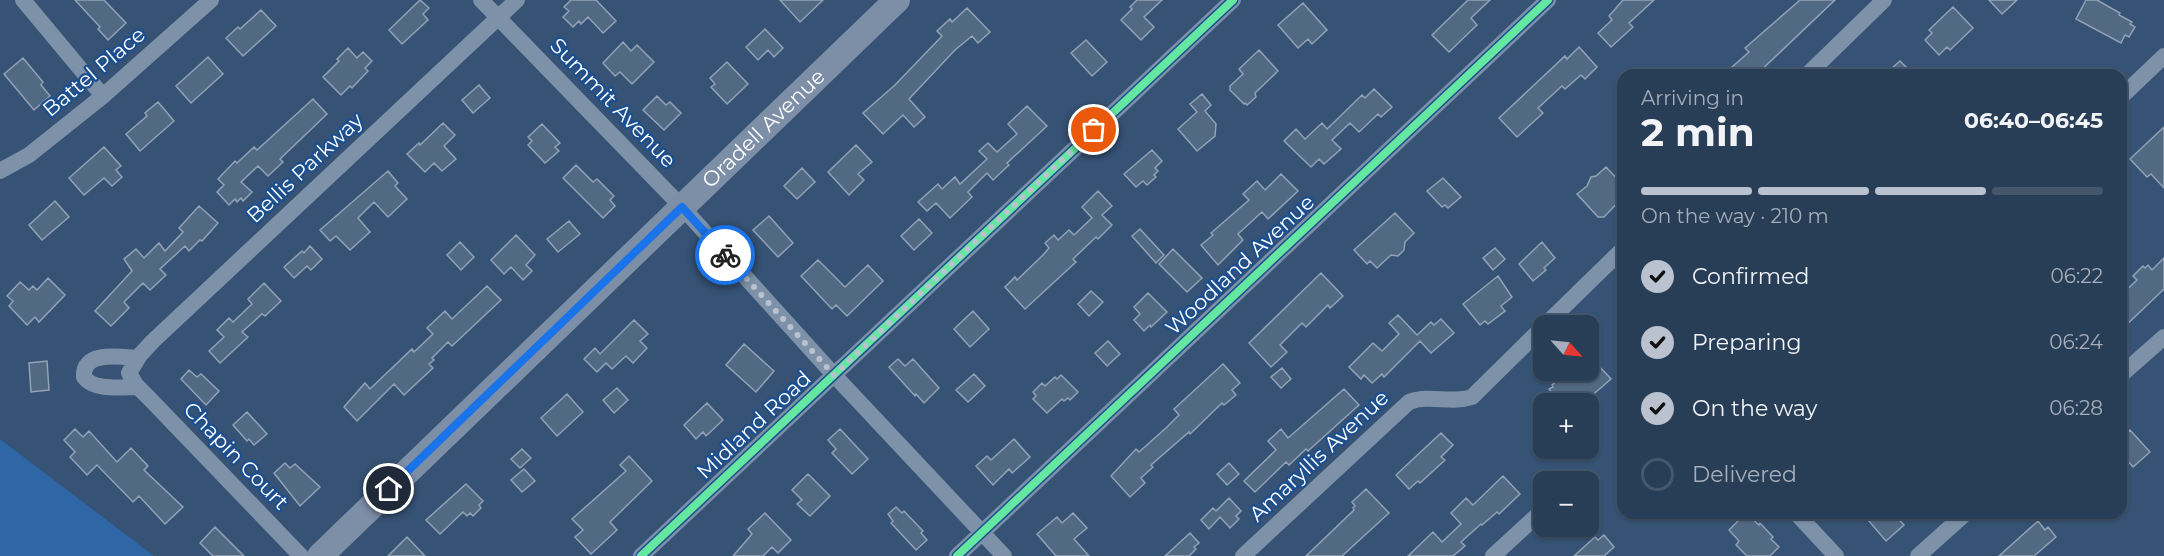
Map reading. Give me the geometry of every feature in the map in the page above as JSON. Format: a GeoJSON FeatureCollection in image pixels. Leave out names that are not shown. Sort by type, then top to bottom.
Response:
{"type":"FeatureCollection","features":[{"type":"Feature","properties":{"kind":"main road","name":"Oradell Avenue"},"geometry":{"type":"LineString","coordinates":[[320,556],[897,0]]}},
{"type":"Feature","properties":{"kind":"street"},"geometry":{"type":"LineString","coordinates":[[23,0],[103,96]]}},
{"type":"Feature","properties":{"kind":"street","name":"Battel Place"},"geometry":{"type":"LineString","coordinates":[[0,171],[29,155],[103,96],[212,0]]}},
{"type":"Feature","properties":{"kind":"street","name":"Summit Avenue"},"geometry":{"type":"LineString","coordinates":[[481,0],[682,207],[834,375],[1004,556]]}},
{"type":"Feature","properties":{"kind":"street","name":"Bellis Parkway"},"geometry":{"type":"LineString","coordinates":[[134,380],[138,358],[153,341],[517,0]]}},
{"type":"Feature","properties":{"kind":"street","name":"Midland Road"},"geometry":{"type":"LineString","coordinates":[[641,556],[1233,0]]}},
{"type":"Feature","properties":{"kind":"street","name":"Woodland Avenue"},"geometry":{"type":"LineString","coordinates":[[957,556],[1548,0]]}},
{"type":"Feature","properties":{"kind":"street"},"geometry":{"type":"LineString","coordinates":[[1813,69],[1884,0]]}},
{"type":"Feature","properties":{"kind":"street"},"geometry":{"type":"LineString","coordinates":[[2127,91],[2164,56]]}},
{"type":"Feature","properties":{"kind":"street","name":"Amaryllis Avenue"},"geometry":{"type":"LineString","coordinates":[[1555,315],[1617,255]]}},
{"type":"Feature","properties":{"kind":"street","name":"Amaryllis Avenue"},"geometry":{"type":"LineString","coordinates":[[1243,556],[1409,402],[1418,399],[1462,400],[1472,398],[1533,337]]}},
{"type":"Feature","properties":{"kind":"street"},"geometry":{"type":"LineString","coordinates":[[2127,370],[2164,337]]}},
{"type":"Feature","properties":{"kind":"street"},"geometry":{"type":"LineString","coordinates":[[134,380],[104,386],[90,383],[84,377],[83,371],[85,366],[100,357],[138,358]]}},
{"type":"Feature","properties":{"kind":"street","name":"Chapin Court"},"geometry":{"type":"LineString","coordinates":[[134,380],[301,556]]}},
{"type":"Feature","properties":{"kind":"street"},"geometry":{"type":"LineString","coordinates":[[1493,556],[1533,519]]}},
{"type":"Feature","properties":{"kind":"street"},"geometry":{"type":"LineString","coordinates":[[1802,519],[1836,556]]}},
{"type":"Feature","properties":{"kind":"street"},"geometry":{"type":"LineString","coordinates":[[1918,556],[1959,519]]}},
{"type":"Feature","properties":{"kind":"shaded area"},"geometry":{"type":"Polygon","coordinates":[[[0,439],[154,556],[0,556],[0,439]]]}},
{"type":"Feature","properties":{"kind":"building"},"geometry":{"type":"Polygon","coordinates":[[[75,0],[104,0],[126,23],[108,40],[98,29],[100,27],[75,0]]]}},
{"type":"Feature","properties":{"kind":"building"},"geometry":{"type":"Polygon","coordinates":[[[420,0],[429,8],[423,14],[428,20],[402,44],[389,30],[420,0]]]}},
{"type":"Feature","properties":{"kind":"building"},"geometry":{"type":"Polygon","coordinates":[[[571,0],[596,0],[616,21],[603,33],[588,17],[581,24],[579,21],[573,27],[563,17],[569,11],[564,7],[571,0]]]}},
{"type":"Feature","properties":{"kind":"building"},"geometry":{"type":"Polygon","coordinates":[[[780,0],[823,0],[800,22],[780,0]]]}},
{"type":"Feature","properties":{"kind":"building"},"geometry":{"type":"Polygon","coordinates":[[[1137,0],[1162,0],[1144,17],[1154,27],[1141,40],[1121,20],[1137,0]]]}},
{"type":"Feature","properties":{"kind":"building"},"geometry":{"type":"Polygon","coordinates":[[[1468,0],[1490,0],[1471,18],[1477,25],[1449,52],[1432,35],[1468,0]]]}},
{"type":"Feature","properties":{"kind":"building"},"geometry":{"type":"Polygon","coordinates":[[[1623,0],[1654,0],[1629,23],[1633,27],[1611,47],[1598,33],[1612,20],[1609,16],[1623,0]]]}},
{"type":"Feature","properties":{"kind":"building"},"geometry":{"type":"Polygon","coordinates":[[[1800,0],[1835,0],[1762,69],[1730,69],[1749,52],[1745,48],[1800,0]]]}},
{"type":"Feature","properties":{"kind":"building"},"geometry":{"type":"Polygon","coordinates":[[[1989,0],[2017,0],[2002,14],[1989,0]]]}},
{"type":"Feature","properties":{"kind":"building"},"geometry":{"type":"Polygon","coordinates":[[[2086,0],[2097,0],[2132,22],[2130,24],[2135,27],[2129,37],[2125,35],[2121,43],[2076,19],[2086,0]]]}},
{"type":"Feature","properties":{"kind":"building"},"geometry":{"type":"Polygon","coordinates":[[[1303,3],[1327,30],[1312,44],[1308,39],[1298,48],[1278,25],[1303,3]]]}},
{"type":"Feature","properties":{"kind":"building"},"geometry":{"type":"Polygon","coordinates":[[[1953,7],[1973,28],[1950,50],[1947,47],[1939,55],[1925,40],[1932,33],[1929,30],[1953,7]]]}},
{"type":"Feature","properties":{"kind":"building"},"geometry":{"type":"Polygon","coordinates":[[[967,8],[990,32],[978,43],[972,36],[955,50],[909,99],[925,117],[914,127],[903,115],[883,134],[863,113],[895,85],[942,36],[937,31],[950,19],[952,22],[967,8]]]}},
{"type":"Feature","properties":{"kind":"building"},"geometry":{"type":"Polygon","coordinates":[[[261,10],[276,26],[243,56],[226,38],[261,10]]]}},
{"type":"Feature","properties":{"kind":"building"},"geometry":{"type":"Polygon","coordinates":[[[765,29],[783,48],[774,57],[768,50],[758,60],[746,47],[765,29]]]}},
{"type":"Feature","properties":{"kind":"building"},"geometry":{"type":"Polygon","coordinates":[[[1086,40],[1107,62],[1092,76],[1071,53],[1086,40]]]}},
{"type":"Feature","properties":{"kind":"building"},"geometry":{"type":"Polygon","coordinates":[[[623,42],[631,51],[637,45],[654,62],[632,84],[620,72],[615,76],[603,63],[623,42]]]}},
{"type":"Feature","properties":{"kind":"building"},"geometry":{"type":"Polygon","coordinates":[[[1579,47],[1597,67],[1585,79],[1581,75],[1565,89],[1562,86],[1538,108],[1543,113],[1517,137],[1499,118],[1565,56],[1567,59],[1579,47]]]}},
{"type":"Feature","properties":{"kind":"building"},"geometry":{"type":"Polygon","coordinates":[[[348,48],[357,58],[363,52],[372,61],[365,68],[368,71],[352,88],[350,86],[341,95],[323,77],[348,48]]]}},
{"type":"Feature","properties":{"kind":"building"},"geometry":{"type":"Polygon","coordinates":[[[1259,50],[1278,71],[1255,93],[1256,97],[1247,105],[1230,90],[1230,86],[1243,74],[1239,69],[1259,50]]]}},
{"type":"Feature","properties":{"kind":"building"},"geometry":{"type":"Polygon","coordinates":[[[208,57],[223,74],[191,103],[176,86],[208,57]]]}},
{"type":"Feature","properties":{"kind":"building"},"geometry":{"type":"Polygon","coordinates":[[[23,58],[43,82],[41,85],[50,96],[34,110],[4,74],[23,58]]]}},
{"type":"Feature","properties":{"kind":"building"},"geometry":{"type":"Polygon","coordinates":[[[1900,61],[1908,69],[1891,69],[1900,61]]]}},
{"type":"Feature","properties":{"kind":"building"},"geometry":{"type":"Polygon","coordinates":[[[727,62],[748,84],[727,104],[711,87],[715,84],[710,78],[727,62]]]}},
{"type":"Feature","properties":{"kind":"building"},"geometry":{"type":"Polygon","coordinates":[[[479,85],[490,98],[473,113],[462,100],[479,85]]]}},
{"type":"Feature","properties":{"kind":"building"},"geometry":{"type":"Polygon","coordinates":[[[1374,89],[1392,107],[1381,117],[1378,114],[1359,132],[1350,123],[1332,140],[1341,149],[1324,164],[1319,159],[1311,167],[1284,141],[1296,129],[1305,139],[1322,123],[1327,129],[1362,95],[1365,98],[1374,89]]]}},
{"type":"Feature","properties":{"kind":"building"},"geometry":{"type":"Polygon","coordinates":[[[1202,94],[1211,105],[1205,111],[1216,124],[1215,136],[1197,151],[1178,129],[1197,112],[1190,104],[1202,94]]]}},
{"type":"Feature","properties":{"kind":"building"},"geometry":{"type":"Polygon","coordinates":[[[657,96],[666,105],[670,102],[681,113],[664,130],[643,110],[657,96]]]}},
{"type":"Feature","properties":{"kind":"building"},"geometry":{"type":"Polygon","coordinates":[[[313,99],[327,114],[280,159],[283,162],[268,176],[258,166],[241,182],[252,192],[243,201],[241,198],[237,202],[235,199],[229,205],[217,192],[224,185],[218,179],[235,161],[237,163],[254,147],[257,150],[313,99]]]}},
{"type":"Feature","properties":{"kind":"building"},"geometry":{"type":"Polygon","coordinates":[[[158,102],[174,121],[140,151],[126,134],[147,116],[145,113],[158,102]]]}},
{"type":"Feature","properties":{"kind":"building"},"geometry":{"type":"Polygon","coordinates":[[[1027,106],[1047,126],[1007,163],[1009,165],[993,180],[987,173],[968,192],[972,197],[950,218],[936,203],[927,211],[918,202],[938,184],[942,189],[955,177],[960,184],[987,159],[979,151],[988,143],[997,152],[1017,134],[1008,124],[1027,106]]]}},
{"type":"Feature","properties":{"kind":"building"},"geometry":{"type":"Polygon","coordinates":[[[443,123],[455,135],[444,146],[456,159],[442,171],[434,163],[425,172],[407,154],[443,123]]]}},
{"type":"Feature","properties":{"kind":"building"},"geometry":{"type":"Polygon","coordinates":[[[542,124],[560,143],[555,147],[559,151],[545,163],[528,145],[532,141],[528,137],[542,124]]]}},
{"type":"Feature","properties":{"kind":"building"},"geometry":{"type":"Polygon","coordinates":[[[2164,127],[2164,188],[2151,174],[2147,177],[2130,159],[2164,127]]]}},
{"type":"Feature","properties":{"kind":"building"},"geometry":{"type":"Polygon","coordinates":[[[856,145],[872,162],[858,174],[864,180],[849,195],[828,172],[856,145]]]}},
{"type":"Feature","properties":{"kind":"building"},"geometry":{"type":"Polygon","coordinates":[[[104,147],[121,166],[116,170],[122,177],[112,186],[104,178],[84,195],[69,178],[104,147]]]}},
{"type":"Feature","properties":{"kind":"building"},"geometry":{"type":"Polygon","coordinates":[[[1152,150],[1162,161],[1155,168],[1158,171],[1154,175],[1156,177],[1147,185],[1143,181],[1136,187],[1124,174],[1152,150]]]}},
{"type":"Feature","properties":{"kind":"building"},"geometry":{"type":"Polygon","coordinates":[[[576,165],[593,182],[597,179],[614,196],[610,200],[615,206],[603,218],[563,178],[576,165]]]}},
{"type":"Feature","properties":{"kind":"building"},"geometry":{"type":"Polygon","coordinates":[[[1606,167],[1617,179],[1617,203],[1604,217],[1598,217],[1577,194],[1587,186],[1591,177],[1596,176],[1606,167]]]}},
{"type":"Feature","properties":{"kind":"building"},"geometry":{"type":"Polygon","coordinates":[[[802,168],[815,182],[797,199],[784,186],[802,168]]]}},
{"type":"Feature","properties":{"kind":"building"},"geometry":{"type":"Polygon","coordinates":[[[388,171],[398,183],[395,186],[407,199],[388,217],[374,202],[358,218],[370,232],[350,250],[336,236],[330,241],[320,230],[388,171]]]}},
{"type":"Feature","properties":{"kind":"building"},"geometry":{"type":"Polygon","coordinates":[[[1281,174],[1298,191],[1268,219],[1262,212],[1238,234],[1243,240],[1218,265],[1201,245],[1213,235],[1211,233],[1249,200],[1243,194],[1257,181],[1265,190],[1281,174]]]}},
{"type":"Feature","properties":{"kind":"building"},"geometry":{"type":"Polygon","coordinates":[[[1443,178],[1461,197],[1448,208],[1445,205],[1442,207],[1427,191],[1443,178]]]}},
{"type":"Feature","properties":{"kind":"building"},"geometry":{"type":"Polygon","coordinates":[[[1098,191],[1112,206],[1102,215],[1112,225],[1073,259],[1076,262],[1025,309],[1005,287],[1015,277],[1017,280],[1043,255],[1049,248],[1045,243],[1054,235],[1058,240],[1069,230],[1074,235],[1092,218],[1082,207],[1098,191]]]}},
{"type":"Feature","properties":{"kind":"building"},"geometry":{"type":"Polygon","coordinates":[[[55,201],[69,217],[42,240],[29,225],[55,201]]]}},
{"type":"Feature","properties":{"kind":"building"},"geometry":{"type":"Polygon","coordinates":[[[199,206],[218,223],[202,241],[200,240],[189,251],[185,246],[160,269],[166,275],[150,290],[143,283],[124,302],[129,308],[111,326],[95,311],[132,271],[124,259],[136,249],[144,258],[159,243],[165,251],[183,232],[179,228],[199,206]]]}},
{"type":"Feature","properties":{"kind":"building"},"geometry":{"type":"Polygon","coordinates":[[[1395,213],[1414,233],[1405,242],[1404,250],[1398,256],[1391,255],[1377,268],[1370,261],[1367,264],[1354,250],[1395,213]]]}},
{"type":"Feature","properties":{"kind":"building"},"geometry":{"type":"Polygon","coordinates":[[[769,216],[793,243],[778,257],[753,230],[769,216]]]}},
{"type":"Feature","properties":{"kind":"building"},"geometry":{"type":"Polygon","coordinates":[[[919,219],[932,233],[914,250],[901,236],[919,219]]]}},
{"type":"Feature","properties":{"kind":"building"},"geometry":{"type":"Polygon","coordinates":[[[569,221],[580,234],[558,252],[547,239],[569,221]]]}},
{"type":"Feature","properties":{"kind":"building"},"geometry":{"type":"Polygon","coordinates":[[[1140,229],[1164,255],[1156,263],[1132,236],[1140,229]]]}},
{"type":"Feature","properties":{"kind":"building"},"geometry":{"type":"Polygon","coordinates":[[[516,235],[535,255],[526,265],[532,271],[523,280],[511,267],[504,274],[491,260],[516,235]]]}},
{"type":"Feature","properties":{"kind":"building"},"geometry":{"type":"Polygon","coordinates":[[[460,242],[474,257],[461,270],[447,255],[460,242]]]}},
{"type":"Feature","properties":{"kind":"building"},"geometry":{"type":"Polygon","coordinates":[[[1542,242],[1555,258],[1533,281],[1519,264],[1542,242]]]}},
{"type":"Feature","properties":{"kind":"building"},"geometry":{"type":"Polygon","coordinates":[[[310,246],[322,259],[311,270],[307,266],[294,278],[284,267],[310,246]]]}},
{"type":"Feature","properties":{"kind":"building"},"geometry":{"type":"Polygon","coordinates":[[[1495,248],[1505,259],[1493,270],[1483,258],[1495,248]]]}},
{"type":"Feature","properties":{"kind":"building"},"geometry":{"type":"Polygon","coordinates":[[[1173,249],[1202,278],[1187,292],[1159,264],[1173,249]]]}},
{"type":"Feature","properties":{"kind":"building"},"geometry":{"type":"Polygon","coordinates":[[[2164,258],[2164,289],[2127,324],[2127,289],[2137,280],[2133,276],[2143,266],[2145,268],[2148,265],[2152,270],[2164,258]]]}},
{"type":"Feature","properties":{"kind":"building"},"geometry":{"type":"Polygon","coordinates":[[[818,260],[845,287],[868,265],[883,281],[847,316],[836,305],[832,309],[801,276],[818,260]]]}},
{"type":"Feature","properties":{"kind":"building"},"geometry":{"type":"Polygon","coordinates":[[[1321,273],[1343,296],[1330,308],[1328,305],[1306,327],[1302,323],[1280,345],[1287,352],[1271,367],[1249,343],[1321,273]]]}},
{"type":"Feature","properties":{"kind":"building"},"geometry":{"type":"Polygon","coordinates":[[[1498,276],[1512,297],[1501,306],[1505,311],[1488,324],[1485,321],[1480,325],[1463,304],[1498,276]]]}},
{"type":"Feature","properties":{"kind":"building"},"geometry":{"type":"Polygon","coordinates":[[[48,278],[65,295],[39,322],[35,317],[27,325],[9,306],[13,301],[7,296],[20,282],[29,290],[33,286],[37,290],[48,278]]]}},
{"type":"Feature","properties":{"kind":"building"},"geometry":{"type":"Polygon","coordinates":[[[264,283],[281,301],[242,332],[248,337],[220,363],[209,351],[224,337],[217,330],[229,318],[233,322],[252,304],[248,299],[264,283]]]}},
{"type":"Feature","properties":{"kind":"building"},"geometry":{"type":"Polygon","coordinates":[[[487,286],[501,300],[452,346],[448,342],[432,358],[434,360],[429,364],[433,368],[404,395],[394,384],[357,421],[344,407],[365,383],[370,389],[412,349],[414,352],[433,334],[427,328],[445,311],[452,319],[487,286]]]}},
{"type":"Feature","properties":{"kind":"building"},"geometry":{"type":"Polygon","coordinates":[[[1091,291],[1103,302],[1089,316],[1078,304],[1091,291]]]}},
{"type":"Feature","properties":{"kind":"building"},"geometry":{"type":"Polygon","coordinates":[[[1148,293],[1167,312],[1144,331],[1134,320],[1140,314],[1134,307],[1148,293]]]}},
{"type":"Feature","properties":{"kind":"building"},"geometry":{"type":"Polygon","coordinates":[[[973,311],[989,329],[970,347],[954,329],[973,311]]]}},
{"type":"Feature","properties":{"kind":"building"},"geometry":{"type":"Polygon","coordinates":[[[1398,315],[1417,335],[1431,322],[1434,325],[1441,319],[1454,333],[1431,353],[1420,341],[1384,377],[1382,374],[1372,383],[1364,375],[1361,379],[1349,367],[1373,343],[1382,351],[1399,334],[1389,323],[1398,315]]]}},
{"type":"Feature","properties":{"kind":"building"},"geometry":{"type":"Polygon","coordinates":[[[634,320],[648,334],[640,341],[647,348],[633,363],[626,356],[612,369],[606,363],[597,372],[584,359],[595,348],[600,354],[634,320]]]}},
{"type":"Feature","properties":{"kind":"building"},"geometry":{"type":"Polygon","coordinates":[[[1108,341],[1120,354],[1107,366],[1095,353],[1108,341]]]}},
{"type":"Feature","properties":{"kind":"building"},"geometry":{"type":"Polygon","coordinates":[[[744,344],[774,371],[756,392],[726,365],[744,344]]]}},
{"type":"Feature","properties":{"kind":"building"},"geometry":{"type":"Polygon","coordinates":[[[898,359],[905,366],[913,359],[939,388],[924,403],[889,367],[898,359]]]}},
{"type":"Feature","properties":{"kind":"building"},"geometry":{"type":"Polygon","coordinates":[[[47,361],[49,390],[31,392],[29,363],[47,361]]]}},
{"type":"Feature","properties":{"kind":"building"},"geometry":{"type":"Polygon","coordinates":[[[1223,364],[1240,383],[1232,390],[1236,395],[1224,405],[1222,403],[1190,434],[1189,432],[1151,465],[1153,467],[1141,478],[1145,483],[1130,497],[1111,476],[1136,449],[1139,452],[1179,415],[1174,409],[1223,364]]]}},
{"type":"Feature","properties":{"kind":"building"},"geometry":{"type":"Polygon","coordinates":[[[1599,366],[1611,379],[1595,393],[1552,393],[1549,389],[1553,387],[1552,385],[1557,381],[1599,381],[1599,366]]]}},
{"type":"Feature","properties":{"kind":"building"},"geometry":{"type":"Polygon","coordinates":[[[1282,368],[1291,379],[1281,388],[1271,377],[1282,368]]]}},
{"type":"Feature","properties":{"kind":"building"},"geometry":{"type":"Polygon","coordinates":[[[189,370],[197,377],[201,374],[219,391],[206,405],[181,379],[189,370]]]}},
{"type":"Feature","properties":{"kind":"building"},"geometry":{"type":"Polygon","coordinates":[[[974,374],[985,386],[968,402],[956,390],[974,374]]]}},
{"type":"Feature","properties":{"kind":"building"},"geometry":{"type":"Polygon","coordinates":[[[1061,375],[1078,392],[1070,400],[1062,399],[1047,413],[1033,399],[1036,396],[1033,392],[1042,383],[1045,386],[1061,375]]]}},
{"type":"Feature","properties":{"kind":"building"},"geometry":{"type":"Polygon","coordinates":[[[617,388],[628,400],[614,413],[603,400],[617,388]]]}},
{"type":"Feature","properties":{"kind":"building"},"geometry":{"type":"Polygon","coordinates":[[[1344,389],[1359,405],[1308,451],[1306,449],[1289,465],[1286,462],[1255,492],[1244,481],[1276,450],[1268,441],[1281,429],[1288,438],[1344,389]]]}},
{"type":"Feature","properties":{"kind":"building"},"geometry":{"type":"Polygon","coordinates":[[[567,394],[583,412],[557,436],[541,418],[567,394]]]}},
{"type":"Feature","properties":{"kind":"building"},"geometry":{"type":"Polygon","coordinates":[[[707,403],[723,420],[706,436],[703,432],[696,439],[684,425],[707,403]]]}},
{"type":"Feature","properties":{"kind":"building"},"geometry":{"type":"Polygon","coordinates":[[[247,412],[267,434],[254,445],[249,439],[247,441],[233,425],[247,412]]]}},
{"type":"Feature","properties":{"kind":"building"},"geometry":{"type":"Polygon","coordinates":[[[75,429],[83,437],[89,431],[117,462],[131,448],[148,466],[144,470],[183,507],[165,524],[139,496],[133,502],[97,465],[87,475],[70,457],[75,452],[64,440],[75,429]]]}},
{"type":"Feature","properties":{"kind":"building"},"geometry":{"type":"Polygon","coordinates":[[[840,429],[868,459],[852,474],[832,453],[836,449],[828,440],[840,429]]]}},
{"type":"Feature","properties":{"kind":"building"},"geometry":{"type":"Polygon","coordinates":[[[2130,430],[2150,452],[2133,467],[2127,460],[2127,433],[2130,430]]]}},
{"type":"Feature","properties":{"kind":"building"},"geometry":{"type":"Polygon","coordinates":[[[1441,433],[1453,445],[1441,457],[1445,460],[1420,483],[1418,481],[1409,489],[1396,475],[1441,433]]]}},
{"type":"Feature","properties":{"kind":"building"},"geometry":{"type":"Polygon","coordinates":[[[1014,439],[1030,457],[1012,473],[1009,469],[993,485],[976,466],[987,456],[991,460],[1014,439]]]}},
{"type":"Feature","properties":{"kind":"building"},"geometry":{"type":"Polygon","coordinates":[[[522,449],[531,458],[520,468],[511,459],[522,449]]]}},
{"type":"Feature","properties":{"kind":"building"},"geometry":{"type":"Polygon","coordinates":[[[629,456],[652,481],[610,522],[617,530],[591,554],[575,537],[583,530],[572,519],[626,471],[620,465],[629,456]]]}},
{"type":"Feature","properties":{"kind":"building"},"geometry":{"type":"Polygon","coordinates":[[[285,463],[290,468],[295,464],[320,487],[300,506],[274,473],[285,463]]]}},
{"type":"Feature","properties":{"kind":"building"},"geometry":{"type":"Polygon","coordinates":[[[1229,463],[1239,474],[1227,485],[1217,474],[1229,463]]]}},
{"type":"Feature","properties":{"kind":"building"},"geometry":{"type":"Polygon","coordinates":[[[524,469],[535,481],[522,492],[511,480],[524,469]]]}},
{"type":"Feature","properties":{"kind":"building"},"geometry":{"type":"Polygon","coordinates":[[[808,474],[830,496],[810,516],[797,504],[802,500],[792,490],[808,474]]]}},
{"type":"Feature","properties":{"kind":"building"},"geometry":{"type":"Polygon","coordinates":[[[1503,476],[1520,494],[1499,514],[1497,512],[1461,542],[1465,546],[1453,556],[1408,556],[1433,532],[1442,542],[1461,524],[1451,513],[1466,498],[1473,505],[1503,476]]]}},
{"type":"Feature","properties":{"kind":"building"},"geometry":{"type":"Polygon","coordinates":[[[466,484],[483,501],[479,505],[481,508],[473,516],[470,513],[467,516],[463,512],[440,534],[426,520],[466,484]]]}},
{"type":"Feature","properties":{"kind":"building"},"geometry":{"type":"Polygon","coordinates":[[[1366,489],[1389,513],[1342,556],[1306,556],[1354,510],[1355,506],[1352,502],[1366,489]]]}},
{"type":"Feature","properties":{"kind":"building"},"geometry":{"type":"Polygon","coordinates":[[[1229,498],[1241,511],[1236,516],[1239,519],[1230,528],[1220,517],[1209,529],[1201,520],[1213,508],[1216,511],[1229,498]]]}},
{"type":"Feature","properties":{"kind":"building"},"geometry":{"type":"Polygon","coordinates":[[[896,507],[902,513],[904,511],[923,531],[921,533],[927,540],[916,550],[891,523],[893,521],[888,514],[896,507]]]}},
{"type":"Feature","properties":{"kind":"building"},"geometry":{"type":"Polygon","coordinates":[[[765,513],[791,540],[778,553],[772,547],[763,556],[733,556],[752,534],[748,529],[765,513]]]}},
{"type":"Feature","properties":{"kind":"building"},"geometry":{"type":"Polygon","coordinates":[[[1073,513],[1087,528],[1074,539],[1089,556],[1056,556],[1037,534],[1057,517],[1062,523],[1073,513]]]}},
{"type":"Feature","properties":{"kind":"building"},"geometry":{"type":"Polygon","coordinates":[[[1740,519],[1752,519],[1759,525],[1760,523],[1779,547],[1770,556],[1747,556],[1736,545],[1739,541],[1729,530],[1740,519]]]}},
{"type":"Feature","properties":{"kind":"building"},"geometry":{"type":"Polygon","coordinates":[[[1867,519],[1898,519],[1904,525],[1886,541],[1867,519]]]}},
{"type":"Feature","properties":{"kind":"building"},"geometry":{"type":"Polygon","coordinates":[[[2038,521],[2045,530],[2048,527],[2056,537],[2034,556],[1999,556],[2038,521]]]}},
{"type":"Feature","properties":{"kind":"building"},"geometry":{"type":"Polygon","coordinates":[[[215,527],[244,556],[213,556],[200,543],[215,527]]]}},
{"type":"Feature","properties":{"kind":"building"},"geometry":{"type":"Polygon","coordinates":[[[1190,533],[1199,543],[1189,556],[1165,556],[1190,533]]]}},
{"type":"Feature","properties":{"kind":"building"},"geometry":{"type":"Polygon","coordinates":[[[1604,535],[1614,547],[1604,556],[1574,556],[1595,537],[1598,540],[1604,535]]]}},
{"type":"Feature","properties":{"kind":"building"},"geometry":{"type":"Polygon","coordinates":[[[407,537],[425,556],[388,556],[407,537]]]}},
{"type":"Feature","properties":{"kind":"cycle path"},"geometry":{"type":"LineString","coordinates":[[641,556],[1233,0]]}},
{"type":"Feature","properties":{"kind":"cycle path"},"geometry":{"type":"LineString","coordinates":[[957,556],[1548,0]]}},
{"type":"Feature","properties":{"kind":"way so far"},"geometry":{"type":"LineString","coordinates":[[725,255],[834,375],[1094,130]]}},
{"type":"Feature","properties":{"kind":"route"},"geometry":{"type":"LineString","coordinates":[[389,489],[682,207],[725,255]]}}]}
